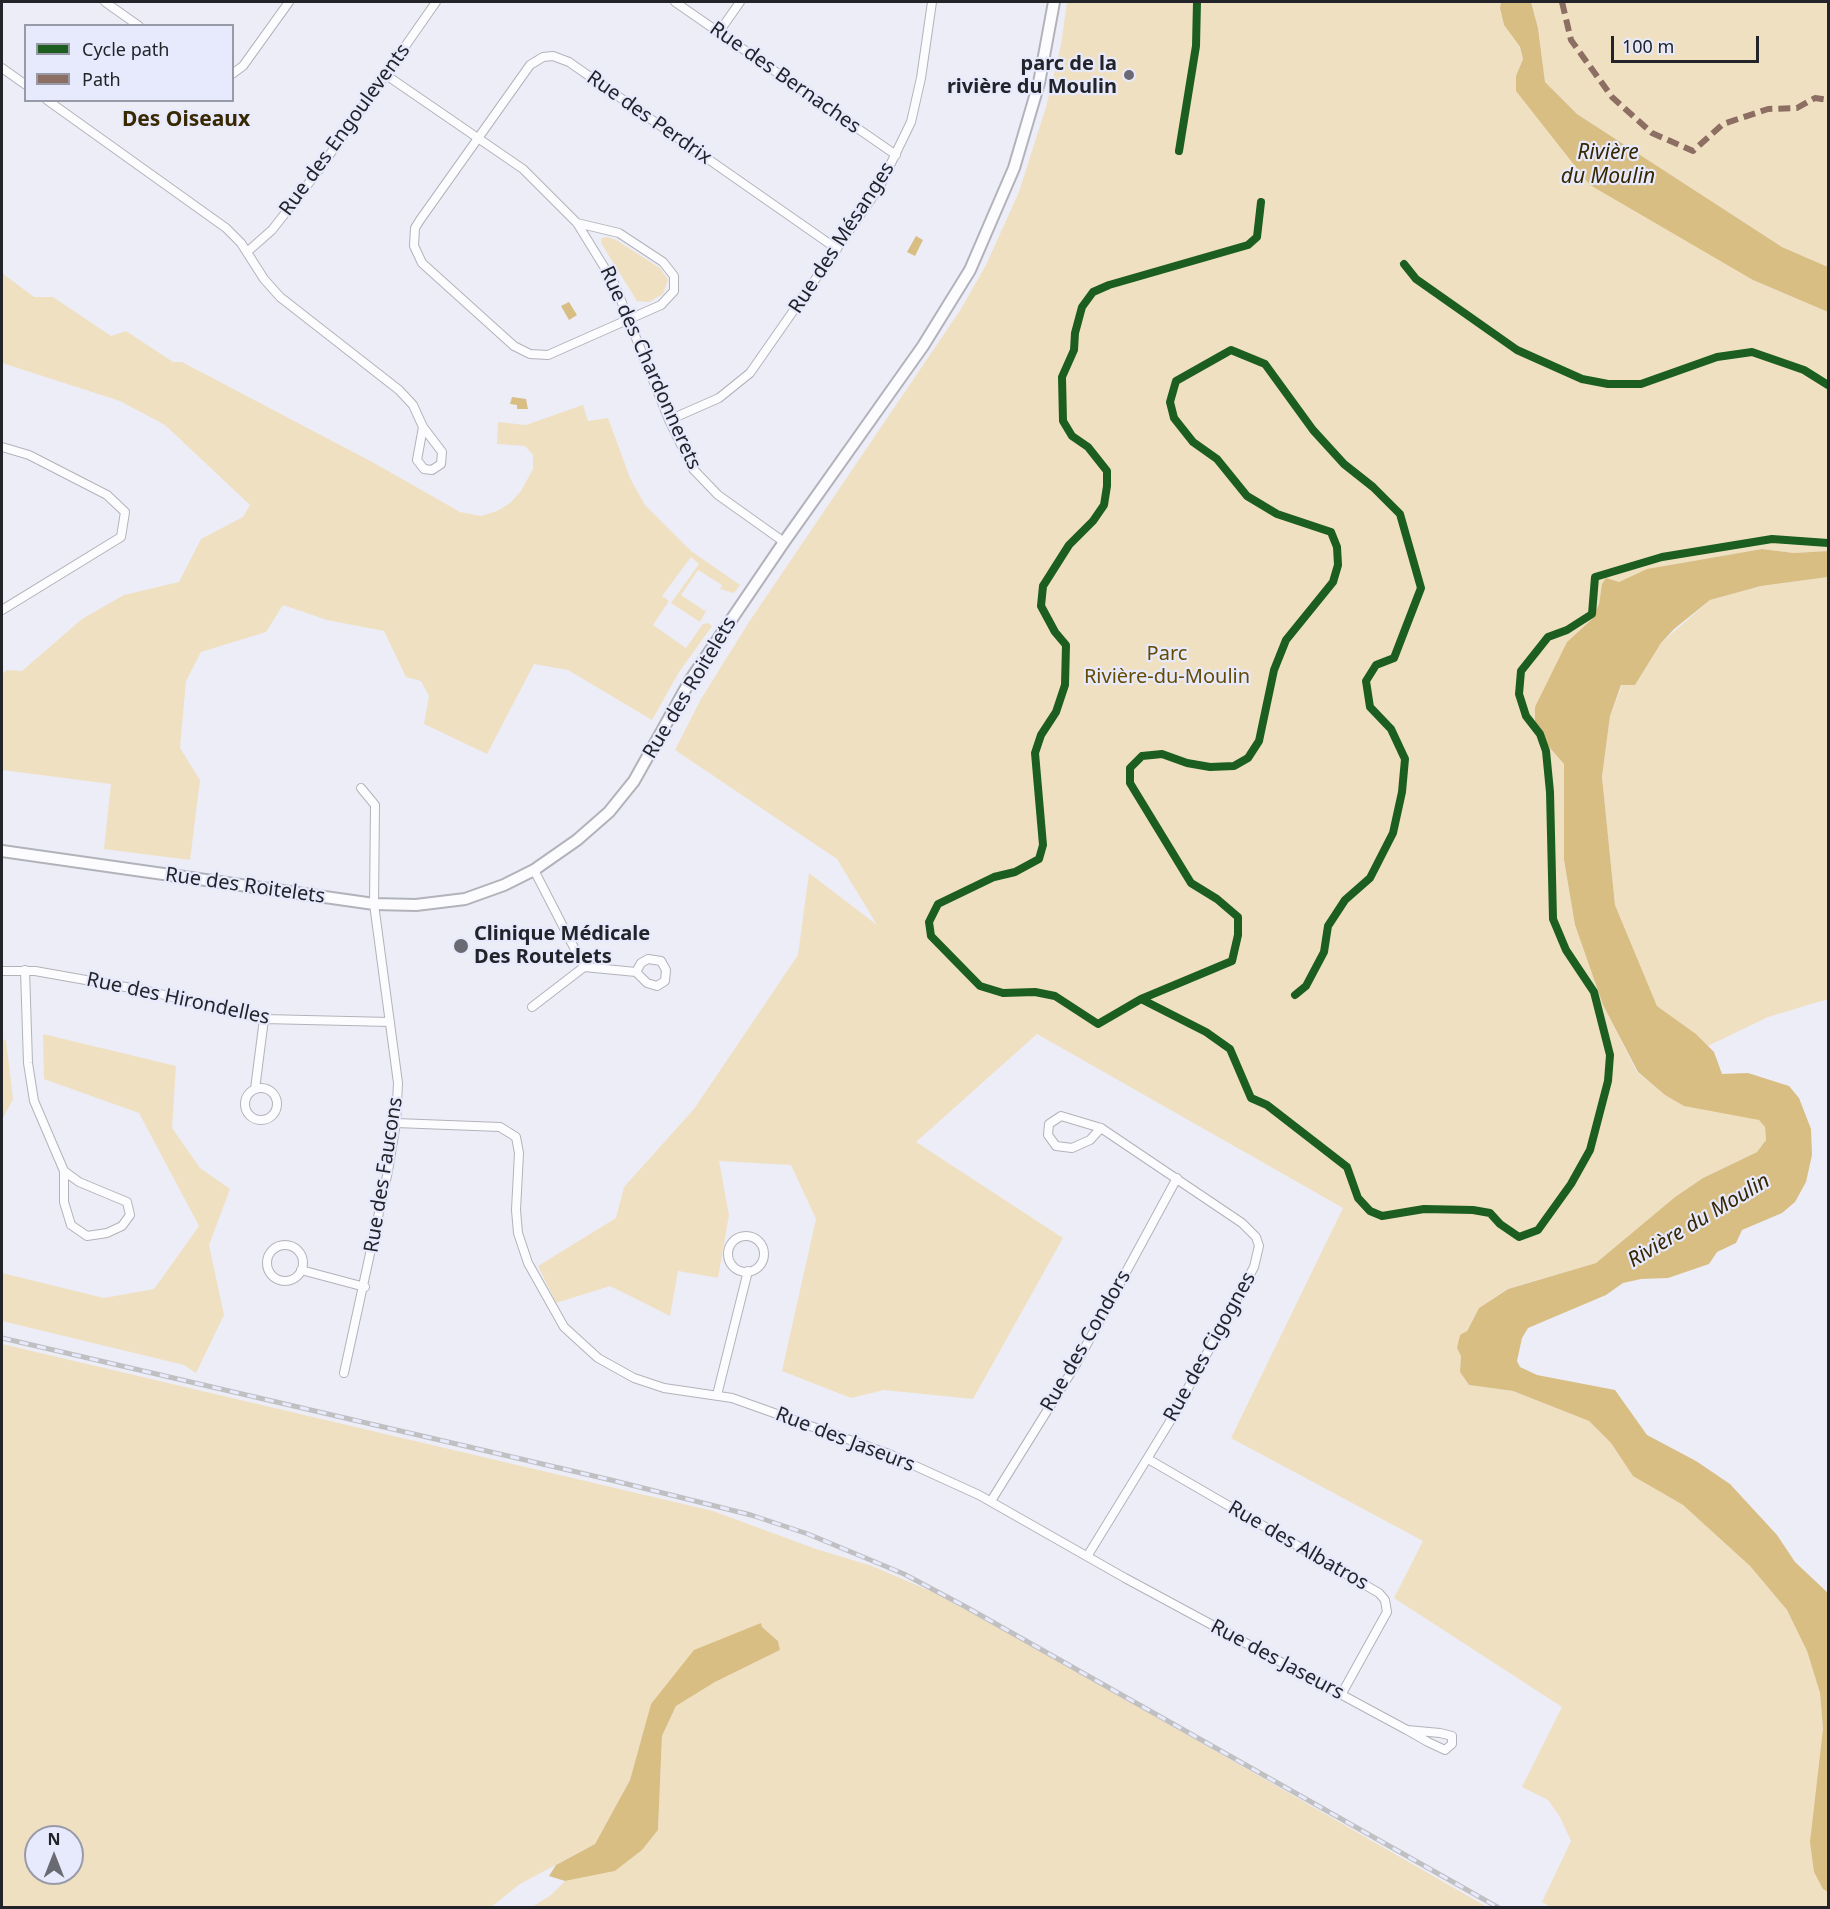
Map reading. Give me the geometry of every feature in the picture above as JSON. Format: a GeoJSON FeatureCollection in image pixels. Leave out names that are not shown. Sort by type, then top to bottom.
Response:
{"type":"FeatureCollection","features":[{"type":"Feature","properties":{"kind":"street"},"geometry":{"type":"LineString","coordinates":[[105,2],[136,24]]}},
{"type":"Feature","properties":{"kind":"street"},"geometry":{"type":"LineString","coordinates":[[234,73],[243,66],[289,2]]}},
{"type":"Feature","properties":{"kind":"street","name":"Rue des Engoulevents"},"geometry":{"type":"LineString","coordinates":[[247,252],[272,230],[300,196],[436,2]]}},
{"type":"Feature","properties":{"kind":"street","name":"Rue des Bernaches"},"geometry":{"type":"LineString","coordinates":[[675,2],[896,155]]}},
{"type":"Feature","properties":{"kind":"street"},"geometry":{"type":"LineString","coordinates":[[719,32],[740,2]]}},
{"type":"Feature","properties":{"kind":"street","name":"Rue des Mésanges"},"geometry":{"type":"LineString","coordinates":[[669,420],[719,398],[741,382],[879,188],[910,122],[917,96],[932,2]]}},
{"type":"Feature","properties":{"kind":"street","name":"Rue des Roitelets"},"geometry":{"type":"LineString","coordinates":[[2,851],[374,904],[416,905],[465,899],[534,870],[577,840],[609,812],[634,781],[691,679],[784,542],[923,346],[970,270],[1002,201],[1019,152],[1044,61],[1054,2]]}},
{"type":"Feature","properties":{"kind":"street","name":"Rue des Perdrix"},"geometry":{"type":"LineString","coordinates":[[577,223],[619,233],[663,262],[672,270],[675,282],[669,299],[630,320],[548,355],[530,354],[514,346],[422,263],[414,246],[416,228],[532,63],[543,57],[561,57],[837,249]]}},
{"type":"Feature","properties":{"kind":"street"},"geometry":{"type":"LineString","coordinates":[[2,68],[24,84]]}},
{"type":"Feature","properties":{"kind":"street","name":"Rue des Chardonnerets"},"geometry":{"type":"LineString","coordinates":[[386,75],[523,169],[577,223],[603,261],[630,320],[669,420],[687,459],[704,483],[784,542]]}},
{"type":"Feature","properties":{"kind":"street"},"geometry":{"type":"LineString","coordinates":[[50,102],[218,221],[234,235],[264,279],[280,297],[399,390],[413,405],[423,428],[442,452],[441,464],[432,470],[424,469],[417,460],[423,428]]}},
{"type":"Feature","properties":{"kind":"street"},"geometry":{"type":"LineString","coordinates":[[2,447],[28,455],[107,495],[125,512],[121,537],[2,610]]}},
{"type":"Feature","properties":{"kind":"street","name":"Rue des Faucons"},"geometry":{"type":"LineString","coordinates":[[344,1373],[364,1287],[396,1123],[398,1083],[374,904],[375,805],[361,788]]}},
{"type":"Feature","properties":{"kind":"street"},"geometry":{"type":"LineString","coordinates":[[534,870],[584,967]]}},
{"type":"Feature","properties":{"kind":"street"},"geometry":{"type":"LineString","coordinates":[[532,1006],[584,967],[636,972]]}},
{"type":"Feature","properties":{"kind":"street"},"geometry":{"type":"LineString","coordinates":[[25,970],[28,1063],[34,1101],[64,1171],[64,1202],[70,1225],[87,1236],[107,1233],[122,1226],[130,1215],[127,1203],[79,1182],[64,1171]]}},
{"type":"Feature","properties":{"kind":"street","name":"Rue des Hirondelles"},"geometry":{"type":"LineString","coordinates":[[2,971],[25,970],[148,991],[264,1019],[390,1022]]}},
{"type":"Feature","properties":{"kind":"street"},"geometry":{"type":"LineString","coordinates":[[255,1089],[272,1092],[277,1101],[276,1112],[267,1119],[252,1118],[246,1110],[248,1096],[255,1089],[264,1019]]}},
{"type":"Feature","properties":{"kind":"street","name":"Rue des Cigognes"},"geometry":{"type":"LineString","coordinates":[[1088,1556],[1148,1459],[1254,1267],[1259,1246],[1256,1237],[1242,1223],[1101,1128],[1061,1116],[1048,1124],[1048,1135],[1056,1146],[1072,1148],[1090,1140],[1101,1128]]}},
{"type":"Feature","properties":{"kind":"street","name":"Rue des Jaseurs"},"geometry":{"type":"LineString","coordinates":[[396,1123],[500,1127],[516,1137],[519,1153],[516,1210],[518,1233],[528,1263],[564,1327],[598,1358],[634,1378],[683,1393],[732,1398],[889,1454],[991,1501],[1407,1731],[1445,1750],[1452,1744],[1452,1736],[1407,1731]]}},
{"type":"Feature","properties":{"kind":"street","name":"Rue des Condors"},"geometry":{"type":"LineString","coordinates":[[991,1501],[1075,1366],[1177,1178]]}},
{"type":"Feature","properties":{"kind":"street"},"geometry":{"type":"LineString","coordinates":[[717,1395],[748,1271],[758,1266],[764,1256],[758,1240],[747,1236],[736,1239],[729,1254],[737,1268],[748,1271]]}},
{"type":"Feature","properties":{"kind":"street"},"geometry":{"type":"LineString","coordinates":[[290,1246],[300,1252],[301,1270],[288,1281],[278,1279],[267,1267],[268,1255],[277,1247],[290,1246]]}},
{"type":"Feature","properties":{"kind":"street"},"geometry":{"type":"LineString","coordinates":[[301,1270],[364,1287]]}},
{"type":"Feature","properties":{"kind":"street","name":"Rue des Albatros"},"geometry":{"type":"LineString","coordinates":[[1148,1459],[1379,1593],[1385,1600],[1387,1612],[1341,1695]]}},
{"type":"Feature","properties":{"kind":"green space","name":"Parc Rivière-du-Moulin"},"geometry":{"type":"Polygon","coordinates":[[[1067,2],[1501,2],[1504,25],[1520,48],[1523,59],[1516,76],[1753,280],[1828,312],[1828,551],[1794,553],[1762,549],[1670,565],[1619,582],[1602,584],[1599,604],[1592,619],[1567,642],[1535,731],[1564,764],[1564,860],[1575,925],[1603,1005],[1637,1072],[1665,1095],[1759,1120],[1765,1126],[1766,1140],[1757,1152],[1703,1178],[1675,1197],[1596,1263],[1507,1289],[1479,1308],[1457,1348],[1461,1356],[1460,1372],[1469,1385],[1513,1391],[1589,1421],[1611,1443],[1633,1475],[1683,1505],[1750,1566],[1787,1610],[1807,1651],[1820,1693],[1823,1729],[1823,1889],[1828,1892],[1828,1907],[1552,1908],[1542,1902],[1571,1841],[1560,1817],[1548,1800],[1522,1787],[1562,1707],[1394,1598],[1423,1541],[1231,1438],[1343,1208],[1037,1034],[916,1142],[1063,1238],[973,1399],[884,1390],[851,1398],[782,1371],[816,1219],[791,1165],[719,1161],[729,1215],[718,1278],[678,1271],[670,1316],[610,1286],[556,1303],[538,1266],[616,1218],[624,1187],[694,1109],[798,955],[809,873],[877,925],[837,859],[675,750],[701,699],[749,622],[961,309],[986,265],[1019,192],[1046,107],[1061,45],[1067,2]]]}},
{"type":"Feature","properties":{"kind":"green space"},"geometry":{"type":"Polygon","coordinates":[[[1531,2],[1828,2],[1828,267],[1782,247],[1577,114],[1545,82],[1538,28],[1531,2]]]}},
{"type":"Feature","properties":{"kind":"green space"},"geometry":{"type":"Polygon","coordinates":[[[602,238],[616,240],[660,268],[668,280],[663,294],[649,302],[637,301],[601,243],[602,238]]]}},
{"type":"Feature","properties":{"kind":"green space"},"geometry":{"type":"Polygon","coordinates":[[[2,273],[34,297],[53,297],[111,336],[126,331],[173,362],[182,362],[374,463],[460,512],[481,516],[497,511],[510,503],[521,491],[533,469],[533,455],[525,446],[497,444],[498,422],[526,425],[583,405],[588,421],[608,418],[630,478],[645,505],[691,551],[740,585],[734,593],[720,589],[722,585],[698,570],[681,595],[705,611],[708,607],[700,622],[671,603],[699,564],[691,557],[662,596],[669,601],[653,625],[686,648],[703,624],[708,623],[712,626],[679,672],[652,720],[568,670],[534,664],[487,754],[424,724],[429,696],[421,681],[406,677],[384,631],[327,620],[283,605],[266,632],[201,652],[186,681],[180,748],[200,780],[190,860],[104,849],[111,784],[2,770],[2,674],[7,670],[22,671],[82,619],[124,595],[179,582],[201,539],[243,517],[250,505],[165,425],[120,401],[2,363],[2,273]]]}},
{"type":"Feature","properties":{"kind":"green space"},"geometry":{"type":"Polygon","coordinates":[[[1828,577],[1828,999],[1768,1017],[1708,1046],[1696,1034],[1657,1006],[1615,905],[1602,777],[1610,716],[1622,685],[1635,685],[1661,643],[1710,600],[1761,586],[1828,577]]]}},
{"type":"Feature","properties":{"kind":"green space"},"geometry":{"type":"Polygon","coordinates":[[[43,1034],[176,1066],[172,1128],[200,1168],[230,1189],[209,1245],[224,1315],[196,1373],[184,1365],[2,1321],[2,1273],[104,1298],[154,1289],[199,1226],[139,1113],[44,1079],[43,1034]]]}},
{"type":"Feature","properties":{"kind":"green space"},"geometry":{"type":"Polygon","coordinates":[[[2,1039],[6,1040],[13,1099],[2,1120],[2,1039]]]}},
{"type":"Feature","properties":{"kind":"green space"},"geometry":{"type":"Polygon","coordinates":[[[2,1344],[713,1511],[816,1549],[872,1566],[935,1593],[1005,1630],[1487,1907],[532,1907],[551,1895],[565,1881],[615,1871],[642,1850],[658,1830],[662,1736],[676,1706],[715,1682],[780,1650],[778,1641],[762,1627],[761,1623],[651,1704],[630,1780],[595,1844],[520,1884],[491,1907],[2,1907],[2,1344]]]}},
{"type":"Feature","properties":{"kind":"water","name":"Rivière du Moulin"},"geometry":{"type":"Polygon","coordinates":[[[1501,2],[1531,2],[1538,28],[1545,82],[1577,114],[1782,247],[1828,267],[1828,312],[1753,280],[1590,185],[1516,91],[1516,76],[1523,59],[1520,47],[1504,25],[1501,2]]]}},
{"type":"Feature","properties":{"kind":"water"},"geometry":{"type":"Polygon","coordinates":[[[916,236],[923,240],[915,256],[907,252],[916,236]]]}},
{"type":"Feature","properties":{"kind":"water"},"geometry":{"type":"Polygon","coordinates":[[[569,302],[577,315],[569,320],[561,306],[569,302]]]}},
{"type":"Feature","properties":{"kind":"water"},"geometry":{"type":"Polygon","coordinates":[[[512,397],[526,399],[528,409],[517,409],[517,405],[510,404],[512,397]]]}},
{"type":"Feature","properties":{"kind":"water","name":"Rivière du Moulin"},"geometry":{"type":"Polygon","coordinates":[[[1762,549],[1794,553],[1828,551],[1828,577],[1761,586],[1710,600],[1674,629],[1661,643],[1635,685],[1621,685],[1610,716],[1602,777],[1615,905],[1657,1006],[1696,1034],[1714,1052],[1722,1074],[1748,1073],[1789,1086],[1799,1098],[1811,1129],[1812,1155],[1806,1182],[1795,1202],[1782,1213],[1742,1230],[1736,1243],[1717,1252],[1709,1264],[1668,1278],[1641,1279],[1623,1283],[1606,1295],[1528,1328],[1522,1338],[1517,1361],[1520,1367],[1537,1375],[1615,1390],[1647,1435],[1696,1461],[1730,1484],[1777,1535],[1795,1562],[1828,1593],[1828,1892],[1823,1889],[1814,1872],[1810,1842],[1823,1729],[1820,1693],[1807,1651],[1787,1610],[1750,1566],[1683,1505],[1633,1476],[1611,1443],[1589,1421],[1513,1391],[1469,1385],[1460,1372],[1461,1356],[1457,1348],[1460,1335],[1467,1331],[1479,1308],[1508,1289],[1596,1263],[1675,1197],[1703,1178],[1757,1152],[1766,1140],[1765,1127],[1759,1120],[1684,1106],[1665,1095],[1638,1072],[1603,1005],[1575,925],[1564,860],[1564,764],[1535,731],[1535,707],[1567,642],[1592,619],[1599,604],[1602,584],[1606,578],[1619,582],[1647,569],[1762,549]]]}},
{"type":"Feature","properties":{"kind":"water"},"geometry":{"type":"Polygon","coordinates":[[[761,1623],[762,1627],[778,1641],[780,1650],[715,1682],[676,1706],[662,1736],[658,1830],[642,1850],[615,1871],[565,1881],[549,1876],[556,1865],[595,1844],[630,1780],[651,1704],[694,1650],[761,1623]]]}},
{"type":"Feature","properties":{"kind":"railway"},"geometry":{"type":"LineString","coordinates":[[2,1338],[611,1480],[751,1515],[808,1534],[904,1574],[966,1607],[1499,1908]]}},
{"type":"Feature","properties":{"kind":"marked path"},"geometry":{"type":"LineString","coordinates":[[1562,2],[1571,40],[1612,97],[1652,133],[1693,151],[1723,124],[1768,109],[1797,108],[1815,98],[1828,100]]}},
{"type":"Feature","properties":{"kind":"cycle path"},"geometry":{"type":"LineString","coordinates":[[1179,151],[1196,46],[1197,2]]}},
{"type":"Feature","properties":{"kind":"cycle path"},"geometry":{"type":"LineString","coordinates":[[1261,202],[1257,237],[1248,245],[1109,285],[1093,292],[1082,307],[1075,333],[1074,350],[1062,377],[1063,421],[1072,436],[1088,447],[1107,471],[1107,486],[1104,505],[1093,521],[1069,545],[1043,586],[1041,606],[1055,632],[1066,645],[1065,685],[1056,712],[1041,735],[1035,753],[1043,845],[1039,859],[1015,872],[994,877],[938,904],[929,922],[931,936],[980,986],[1003,993],[1035,992],[1055,996],[1098,1024],[1141,999],[1206,1032],[1230,1049],[1251,1098],[1267,1105],[1347,1167],[1358,1198],[1370,1211],[1382,1216],[1424,1209],[1473,1210],[1490,1213],[1500,1224],[1519,1237],[1538,1230],[1571,1184],[1590,1150],[1608,1081],[1610,1055],[1594,992],[1566,950],[1553,919],[1550,792],[1546,751],[1540,734],[1526,716],[1519,694],[1521,671],[1548,637],[1567,630],[1592,614],[1595,577],[1662,557],[1772,539],[1828,543]]}},
{"type":"Feature","properties":{"kind":"cycle path"},"geometry":{"type":"LineString","coordinates":[[1404,264],[1416,279],[1517,350],[1582,379],[1608,384],[1641,384],[1717,357],[1752,352],[1804,370],[1828,385]]}},
{"type":"Feature","properties":{"kind":"cycle path"},"geometry":{"type":"LineString","coordinates":[[1141,999],[1232,961],[1238,935],[1238,917],[1217,899],[1191,883],[1130,783],[1130,768],[1142,756],[1162,754],[1187,763],[1210,767],[1234,766],[1248,758],[1259,741],[1274,670],[1286,640],[1333,582],[1338,565],[1337,547],[1331,532],[1277,514],[1247,496],[1217,459],[1193,442],[1174,418],[1170,402],[1176,381],[1231,350],[1265,364],[1313,430],[1344,464],[1373,487],[1400,514],[1421,588],[1394,658],[1376,665],[1366,681],[1370,707],[1391,729],[1405,759],[1402,792],[1393,833],[1370,878],[1345,900],[1328,926],[1324,952],[1306,986],[1295,995]]}},
{"type":"Feature","properties":{"kind":"place","name":"parc de la rivière du Moulin"},"geometry":{"type":"Point","coordinates":[1129,75]}},
{"type":"Feature","properties":{"kind":"place","name":"Clinique Médicale Des Routelets"},"geometry":{"type":"Point","coordinates":[461,946]}},
{"type":"Feature","properties":{"kind":"district","name":"Des Oiseaux"},"geometry":{"type":"Point","coordinates":[186,120]}}]}
